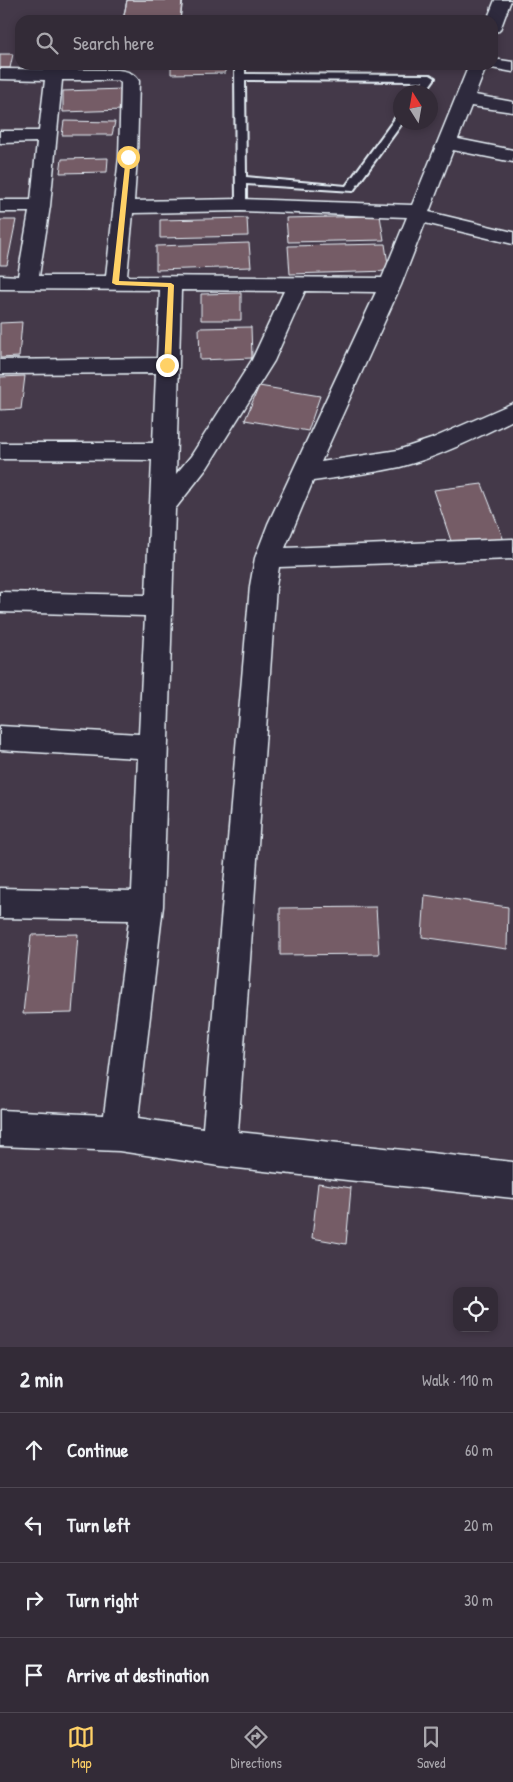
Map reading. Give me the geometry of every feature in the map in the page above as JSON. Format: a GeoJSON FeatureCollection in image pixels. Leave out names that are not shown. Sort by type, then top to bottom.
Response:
{"type":"FeatureCollection","features":[{"type":"Feature","properties":{"kind":"street"},"geometry":{"type":"LineString","coordinates":[[498,15],[504,0]]}},
{"type":"Feature","properties":{"kind":"street"},"geometry":{"type":"LineString","coordinates":[[498,65],[513,67]]}},
{"type":"Feature","properties":{"kind":"street"},"geometry":{"type":"LineString","coordinates":[[218,1148],[263,586],[268,558],[281,524],[390,285],[476,70]]}},
{"type":"Feature","properties":{"kind":"street"},"geometry":{"type":"LineString","coordinates":[[0,74],[118,75],[124,76],[130,81],[128,157],[116,283]]}},
{"type":"Feature","properties":{"kind":"street"},"geometry":{"type":"LineString","coordinates":[[28,281],[40,206],[54,74]]}},
{"type":"Feature","properties":{"kind":"street"},"geometry":{"type":"LineString","coordinates":[[464,99],[513,107]]}},
{"type":"Feature","properties":{"kind":"street"},"geometry":{"type":"LineString","coordinates":[[0,137],[48,136]]}},
{"type":"Feature","properties":{"kind":"street"},"geometry":{"type":"LineString","coordinates":[[447,143],[513,156]]}},
{"type":"Feature","properties":{"kind":"street"},"geometry":{"type":"LineString","coordinates":[[124,207],[241,205],[419,213],[513,238]]}},
{"type":"Feature","properties":{"kind":"street"},"geometry":{"type":"LineString","coordinates":[[0,206],[40,206]]}},
{"type":"Feature","properties":{"kind":"street"},"geometry":{"type":"LineString","coordinates":[[0,282],[297,286],[390,285]]}},
{"type":"Feature","properties":{"kind":"street"},"geometry":{"type":"LineString","coordinates":[[118,1133],[147,906],[171,285]]}},
{"type":"Feature","properties":{"kind":"street"},"geometry":{"type":"LineString","coordinates":[[162,508],[199,462],[263,361],[297,286]]}},
{"type":"Feature","properties":{"kind":"street"},"geometry":{"type":"LineString","coordinates":[[0,367],[167,365]]}},
{"type":"Feature","properties":{"kind":"street"},"geometry":{"type":"LineString","coordinates":[[305,473],[400,458],[439,445],[513,410]]}},
{"type":"Feature","properties":{"kind":"street"},"geometry":{"type":"LineString","coordinates":[[0,451],[164,452]]}},
{"type":"Feature","properties":{"kind":"street"},"geometry":{"type":"LineString","coordinates":[[268,558],[513,549]]}},
{"type":"Feature","properties":{"kind":"street"},"geometry":{"type":"LineString","coordinates":[[0,602],[158,606]]}},
{"type":"Feature","properties":{"kind":"street"},"geometry":{"type":"LineString","coordinates":[[0,738],[153,747]]}},
{"type":"Feature","properties":{"kind":"street"},"geometry":{"type":"LineString","coordinates":[[0,903],[147,906]]}},
{"type":"Feature","properties":{"kind":"street"},"geometry":{"type":"LineString","coordinates":[[0,1128],[118,1133],[218,1148],[513,1180]]}},
{"type":"Feature","properties":{"kind":"lane"},"geometry":{"type":"LineString","coordinates":[[240,70],[241,205]]}},
{"type":"Feature","properties":{"kind":"lane"},"geometry":{"type":"LineString","coordinates":[[240,77],[430,78],[425,85]]}},
{"type":"Feature","properties":{"kind":"lane"},"geometry":{"type":"LineString","coordinates":[[241,180],[349,189],[393,129]]}},
{"type":"Feature","properties":{"kind":"building"},"geometry":{"type":"Polygon","coordinates":[[[127,0],[183,0],[181,15],[124,15],[127,0]]]}},
{"type":"Feature","properties":{"kind":"building"},"geometry":{"type":"Polygon","coordinates":[[[127,0],[182,0],[180,15],[124,15],[127,0]]]}},
{"type":"Feature","properties":{"kind":"building"},"geometry":{"type":"Polygon","coordinates":[[[0,54],[13,54],[10,68],[0,68],[0,54]]]}},
{"type":"Feature","properties":{"kind":"building"},"geometry":{"type":"Polygon","coordinates":[[[171,70],[225,70],[225,73],[171,74],[171,70]]]}},
{"type":"Feature","properties":{"kind":"building"},"geometry":{"type":"Polygon","coordinates":[[[123,89],[123,110],[63,112],[63,91],[123,89]]]}},
{"type":"Feature","properties":{"kind":"building"},"geometry":{"type":"Polygon","coordinates":[[[64,121],[115,122],[112,135],[62,135],[64,121]]]}},
{"type":"Feature","properties":{"kind":"building"},"geometry":{"type":"Polygon","coordinates":[[[108,158],[107,172],[60,173],[62,159],[108,158]]]}},
{"type":"Feature","properties":{"kind":"building"},"geometry":{"type":"Polygon","coordinates":[[[380,216],[384,240],[288,242],[286,218],[380,216]]]}},
{"type":"Feature","properties":{"kind":"building"},"geometry":{"type":"Polygon","coordinates":[[[247,218],[248,236],[160,238],[160,220],[247,218]]]}},
{"type":"Feature","properties":{"kind":"building"},"geometry":{"type":"Polygon","coordinates":[[[0,220],[16,220],[7,265],[0,265],[0,220]]]}},
{"type":"Feature","properties":{"kind":"building"},"geometry":{"type":"Polygon","coordinates":[[[249,243],[251,267],[156,270],[156,246],[249,243]]]}},
{"type":"Feature","properties":{"kind":"building"},"geometry":{"type":"Polygon","coordinates":[[[385,244],[389,271],[290,274],[288,246],[385,244]]]}},
{"type":"Feature","properties":{"kind":"building"},"geometry":{"type":"Polygon","coordinates":[[[241,293],[241,320],[201,320],[201,294],[241,293]]]}},
{"type":"Feature","properties":{"kind":"building"},"geometry":{"type":"Polygon","coordinates":[[[22,322],[19,357],[0,358],[0,323],[22,322]]]}},
{"type":"Feature","properties":{"kind":"building"},"geometry":{"type":"Polygon","coordinates":[[[251,327],[252,358],[200,360],[199,328],[251,327]]]}},
{"type":"Feature","properties":{"kind":"building"},"geometry":{"type":"Polygon","coordinates":[[[25,376],[21,409],[0,410],[0,377],[25,376]]]}},
{"type":"Feature","properties":{"kind":"building"},"geometry":{"type":"Polygon","coordinates":[[[259,386],[320,396],[308,431],[245,420],[259,386]]]}},
{"type":"Feature","properties":{"kind":"building"},"geometry":{"type":"Polygon","coordinates":[[[482,484],[505,543],[454,550],[434,490],[482,484]]]}},
{"type":"Feature","properties":{"kind":"building"},"geometry":{"type":"Polygon","coordinates":[[[425,895],[508,907],[507,949],[422,937],[425,895]]]}},
{"type":"Feature","properties":{"kind":"building"},"geometry":{"type":"Polygon","coordinates":[[[376,907],[379,954],[280,955],[280,908],[376,907]]]}},
{"type":"Feature","properties":{"kind":"building"},"geometry":{"type":"Polygon","coordinates":[[[78,934],[72,1013],[23,1014],[31,935],[78,934]]]}},
{"type":"Feature","properties":{"kind":"building"},"geometry":{"type":"Polygon","coordinates":[[[318,1183],[351,1188],[346,1244],[312,1238],[318,1183]]]}},
{"type":"Feature","properties":{"kind":"route"},"geometry":{"type":"LineString","coordinates":[[128,157],[116,283],[171,285],[167,365]]}}]}
